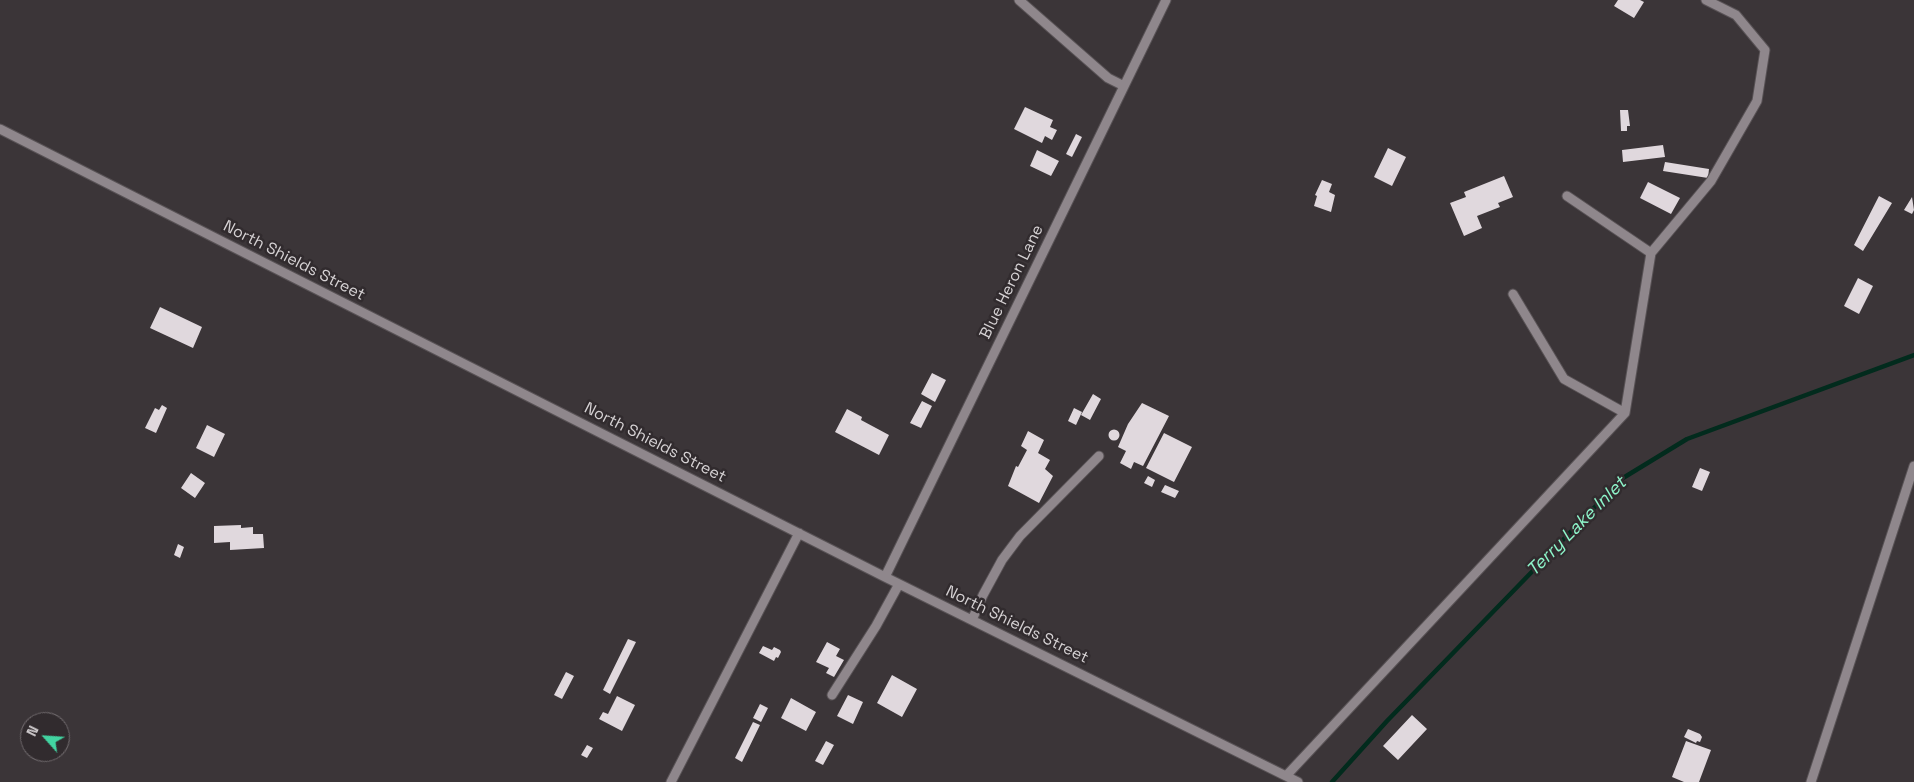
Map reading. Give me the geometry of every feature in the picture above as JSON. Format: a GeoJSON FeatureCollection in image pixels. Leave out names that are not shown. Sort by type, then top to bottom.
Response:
{"type":"FeatureCollection","features":[{"type":"Feature","properties":{"kind":"street"},"geometry":{"type":"LineString","coordinates":[[1019,0],[1108,78],[1124,86]]}},
{"type":"Feature","properties":{"kind":"street","name":"Blue Heron Lane"},"geometry":{"type":"LineString","coordinates":[[885,577],[1166,0]]}},
{"type":"Feature","properties":{"kind":"street"},"geometry":{"type":"LineString","coordinates":[[1286,776],[1625,413],[1651,254],[1711,182],[1757,101],[1766,50],[1736,15],[1706,0]]}},
{"type":"Feature","properties":{"kind":"street","name":"North Shields Street"},"geometry":{"type":"LineString","coordinates":[[0,129],[885,577],[1298,782]]}},
{"type":"Feature","properties":{"kind":"street"},"geometry":{"type":"LineString","coordinates":[[1567,196],[1651,254]]}},
{"type":"Feature","properties":{"kind":"street"},"geometry":{"type":"LineString","coordinates":[[1513,294],[1564,379],[1625,413]]}},
{"type":"Feature","properties":{"kind":"street"},"geometry":{"type":"LineString","coordinates":[[972,620],[1002,560],[1020,536],[1099,456]]}},
{"type":"Feature","properties":{"kind":"street"},"geometry":{"type":"LineString","coordinates":[[1811,782],[1914,466]]}},
{"type":"Feature","properties":{"kind":"street"},"geometry":{"type":"LineString","coordinates":[[671,782],[799,533]]}},
{"type":"Feature","properties":{"kind":"street"},"geometry":{"type":"LineString","coordinates":[[832,695],[876,626],[899,584]]}},
{"type":"Feature","properties":{"kind":"building"},"geometry":{"type":"Polygon","coordinates":[[[1618,0],[1640,0],[1644,2],[1634,18],[1614,6],[1618,0]]]}},
{"type":"Feature","properties":{"kind":"building"},"geometry":{"type":"Polygon","coordinates":[[[1025,107],[1053,120],[1050,127],[1057,130],[1052,140],[1045,136],[1042,143],[1014,129],[1025,107]]]}},
{"type":"Feature","properties":{"kind":"building"},"geometry":{"type":"Polygon","coordinates":[[[1620,110],[1628,110],[1630,126],[1627,126],[1627,131],[1621,131],[1620,110]]]}},
{"type":"Feature","properties":{"kind":"building"},"geometry":{"type":"Polygon","coordinates":[[[1076,134],[1082,137],[1072,157],[1066,154],[1076,134]]]}},
{"type":"Feature","properties":{"kind":"building"},"geometry":{"type":"Polygon","coordinates":[[[1663,145],[1665,157],[1623,162],[1622,150],[1663,145]]]}},
{"type":"Feature","properties":{"kind":"building"},"geometry":{"type":"Polygon","coordinates":[[[1388,148],[1406,157],[1392,186],[1374,177],[1388,148]]]}},
{"type":"Feature","properties":{"kind":"building"},"geometry":{"type":"Polygon","coordinates":[[[1037,150],[1059,161],[1051,176],[1030,166],[1037,150]]]}},
{"type":"Feature","properties":{"kind":"building"},"geometry":{"type":"Polygon","coordinates":[[[1665,162],[1709,169],[1708,178],[1663,171],[1665,162]]]}},
{"type":"Feature","properties":{"kind":"building"},"geometry":{"type":"Polygon","coordinates":[[[1504,176],[1513,197],[1498,203],[1500,207],[1477,216],[1482,228],[1464,236],[1450,203],[1466,197],[1464,192],[1504,176]]]}},
{"type":"Feature","properties":{"kind":"building"},"geometry":{"type":"Polygon","coordinates":[[[1322,180],[1332,184],[1329,192],[1335,195],[1331,212],[1314,206],[1317,196],[1315,195],[1322,180]]]}},
{"type":"Feature","properties":{"kind":"building"},"geometry":{"type":"Polygon","coordinates":[[[1648,182],[1680,198],[1671,214],[1640,198],[1648,182]]]}},
{"type":"Feature","properties":{"kind":"building"},"geometry":{"type":"Polygon","coordinates":[[[1879,196],[1892,203],[1863,251],[1854,245],[1879,196]]]}},
{"type":"Feature","properties":{"kind":"building"},"geometry":{"type":"Polygon","coordinates":[[[1912,197],[1914,210],[1912,214],[1904,210],[1912,197]]]}},
{"type":"Feature","properties":{"kind":"building"},"geometry":{"type":"Polygon","coordinates":[[[1858,278],[1873,286],[1859,314],[1844,306],[1858,278]]]}},
{"type":"Feature","properties":{"kind":"building"},"geometry":{"type":"Polygon","coordinates":[[[160,307],[202,327],[193,348],[150,328],[160,307]]]}},
{"type":"Feature","properties":{"kind":"building"},"geometry":{"type":"Polygon","coordinates":[[[932,373],[946,380],[935,402],[921,394],[932,373]]]}},
{"type":"Feature","properties":{"kind":"building"},"geometry":{"type":"Polygon","coordinates":[[[1093,394],[1101,399],[1090,420],[1081,415],[1093,394]]]}},
{"type":"Feature","properties":{"kind":"building"},"geometry":{"type":"Polygon","coordinates":[[[922,401],[932,406],[921,428],[910,423],[922,401]]]}},
{"type":"Feature","properties":{"kind":"building"},"geometry":{"type":"Polygon","coordinates":[[[1142,403],[1169,416],[1143,466],[1134,462],[1131,469],[1120,463],[1126,451],[1118,447],[1128,424],[1142,403]]]}},
{"type":"Feature","properties":{"kind":"building"},"geometry":{"type":"Polygon","coordinates":[[[162,405],[167,408],[156,433],[145,428],[155,408],[159,410],[162,405]]]}},
{"type":"Feature","properties":{"kind":"building"},"geometry":{"type":"Polygon","coordinates":[[[1074,408],[1082,412],[1076,425],[1068,421],[1074,408]]]}},
{"type":"Feature","properties":{"kind":"building"},"geometry":{"type":"Polygon","coordinates":[[[847,409],[862,417],[861,420],[889,435],[879,455],[835,432],[847,409]]]}},
{"type":"Feature","properties":{"kind":"building"},"geometry":{"type":"Polygon","coordinates":[[[207,425],[225,434],[214,457],[196,448],[207,425]]]}},
{"type":"Feature","properties":{"kind":"building"},"geometry":{"type":"Polygon","coordinates":[[[1112,430],[1116,430],[1119,435],[1118,439],[1112,440],[1109,437],[1109,433],[1112,430]]]}},
{"type":"Feature","properties":{"kind":"building"},"geometry":{"type":"Polygon","coordinates":[[[1028,431],[1044,440],[1038,453],[1050,460],[1045,469],[1053,476],[1039,503],[1008,486],[1016,466],[1018,467],[1027,450],[1021,446],[1028,431]]]}},
{"type":"Feature","properties":{"kind":"building"},"geometry":{"type":"Polygon","coordinates":[[[1164,433],[1192,447],[1174,482],[1146,468],[1164,433]]]}},
{"type":"Feature","properties":{"kind":"building"},"geometry":{"type":"Polygon","coordinates":[[[1700,468],[1710,472],[1702,491],[1692,487],[1700,468]]]}},
{"type":"Feature","properties":{"kind":"building"},"geometry":{"type":"Polygon","coordinates":[[[191,473],[205,483],[195,498],[181,488],[191,473]]]}},
{"type":"Feature","properties":{"kind":"building"},"geometry":{"type":"Polygon","coordinates":[[[1148,476],[1155,480],[1152,487],[1144,483],[1148,476]]]}},
{"type":"Feature","properties":{"kind":"building"},"geometry":{"type":"Polygon","coordinates":[[[1165,485],[1179,491],[1175,498],[1161,492],[1165,485]]]}},
{"type":"Feature","properties":{"kind":"building"},"geometry":{"type":"Polygon","coordinates":[[[241,525],[241,528],[253,527],[253,534],[263,534],[264,548],[230,550],[230,542],[214,543],[214,526],[241,525]]]}},
{"type":"Feature","properties":{"kind":"building"},"geometry":{"type":"Polygon","coordinates":[[[178,544],[184,547],[180,558],[174,555],[178,544]]]}},
{"type":"Feature","properties":{"kind":"building"},"geometry":{"type":"Polygon","coordinates":[[[628,639],[636,642],[610,694],[603,690],[628,639]]]}},
{"type":"Feature","properties":{"kind":"building"},"geometry":{"type":"Polygon","coordinates":[[[827,642],[840,649],[836,656],[844,660],[834,677],[826,673],[829,668],[816,662],[827,642]]]}},
{"type":"Feature","properties":{"kind":"building"},"geometry":{"type":"Polygon","coordinates":[[[763,646],[772,650],[774,647],[780,650],[778,658],[776,657],[774,661],[759,653],[763,646]]]}},
{"type":"Feature","properties":{"kind":"building"},"geometry":{"type":"Polygon","coordinates":[[[566,672],[574,676],[562,699],[554,695],[566,672]]]}},
{"type":"Feature","properties":{"kind":"building"},"geometry":{"type":"Polygon","coordinates":[[[892,675],[917,689],[902,717],[877,703],[892,675]]]}},
{"type":"Feature","properties":{"kind":"building"},"geometry":{"type":"Polygon","coordinates":[[[848,695],[863,702],[853,724],[837,716],[848,695]]]}},
{"type":"Feature","properties":{"kind":"building"},"geometry":{"type":"Polygon","coordinates":[[[617,696],[635,705],[622,731],[599,719],[603,712],[608,714],[617,696]]]}},
{"type":"Feature","properties":{"kind":"building"},"geometry":{"type":"Polygon","coordinates":[[[791,698],[816,712],[806,731],[781,718],[791,698]]]}},
{"type":"Feature","properties":{"kind":"building"},"geometry":{"type":"Polygon","coordinates":[[[760,704],[768,708],[761,722],[753,718],[760,704]]]}},
{"type":"Feature","properties":{"kind":"building"},"geometry":{"type":"Polygon","coordinates":[[[1412,715],[1427,729],[1398,760],[1383,746],[1412,715]]]}},
{"type":"Feature","properties":{"kind":"building"},"geometry":{"type":"Polygon","coordinates":[[[753,722],[760,725],[742,762],[735,758],[753,722]]]}},
{"type":"Feature","properties":{"kind":"building"},"geometry":{"type":"Polygon","coordinates":[[[1688,729],[1700,734],[1702,737],[1700,742],[1697,741],[1696,743],[1684,737],[1688,729]]]}},
{"type":"Feature","properties":{"kind":"building"},"geometry":{"type":"Polygon","coordinates":[[[826,741],[834,745],[823,765],[815,761],[826,741]]]}},
{"type":"Feature","properties":{"kind":"building"},"geometry":{"type":"Polygon","coordinates":[[[1686,741],[1711,750],[1699,782],[1684,782],[1672,777],[1686,741]]]}},
{"type":"Feature","properties":{"kind":"building"},"geometry":{"type":"Polygon","coordinates":[[[587,745],[593,748],[587,758],[581,755],[587,745]]]}},
{"type":"Feature","properties":{"kind":"waterway","name":"Terry Lake Inlet"},"geometry":{"type":"LineString","coordinates":[[1332,782],[1387,721],[1623,478],[1687,439],[1914,355]]}}]}
